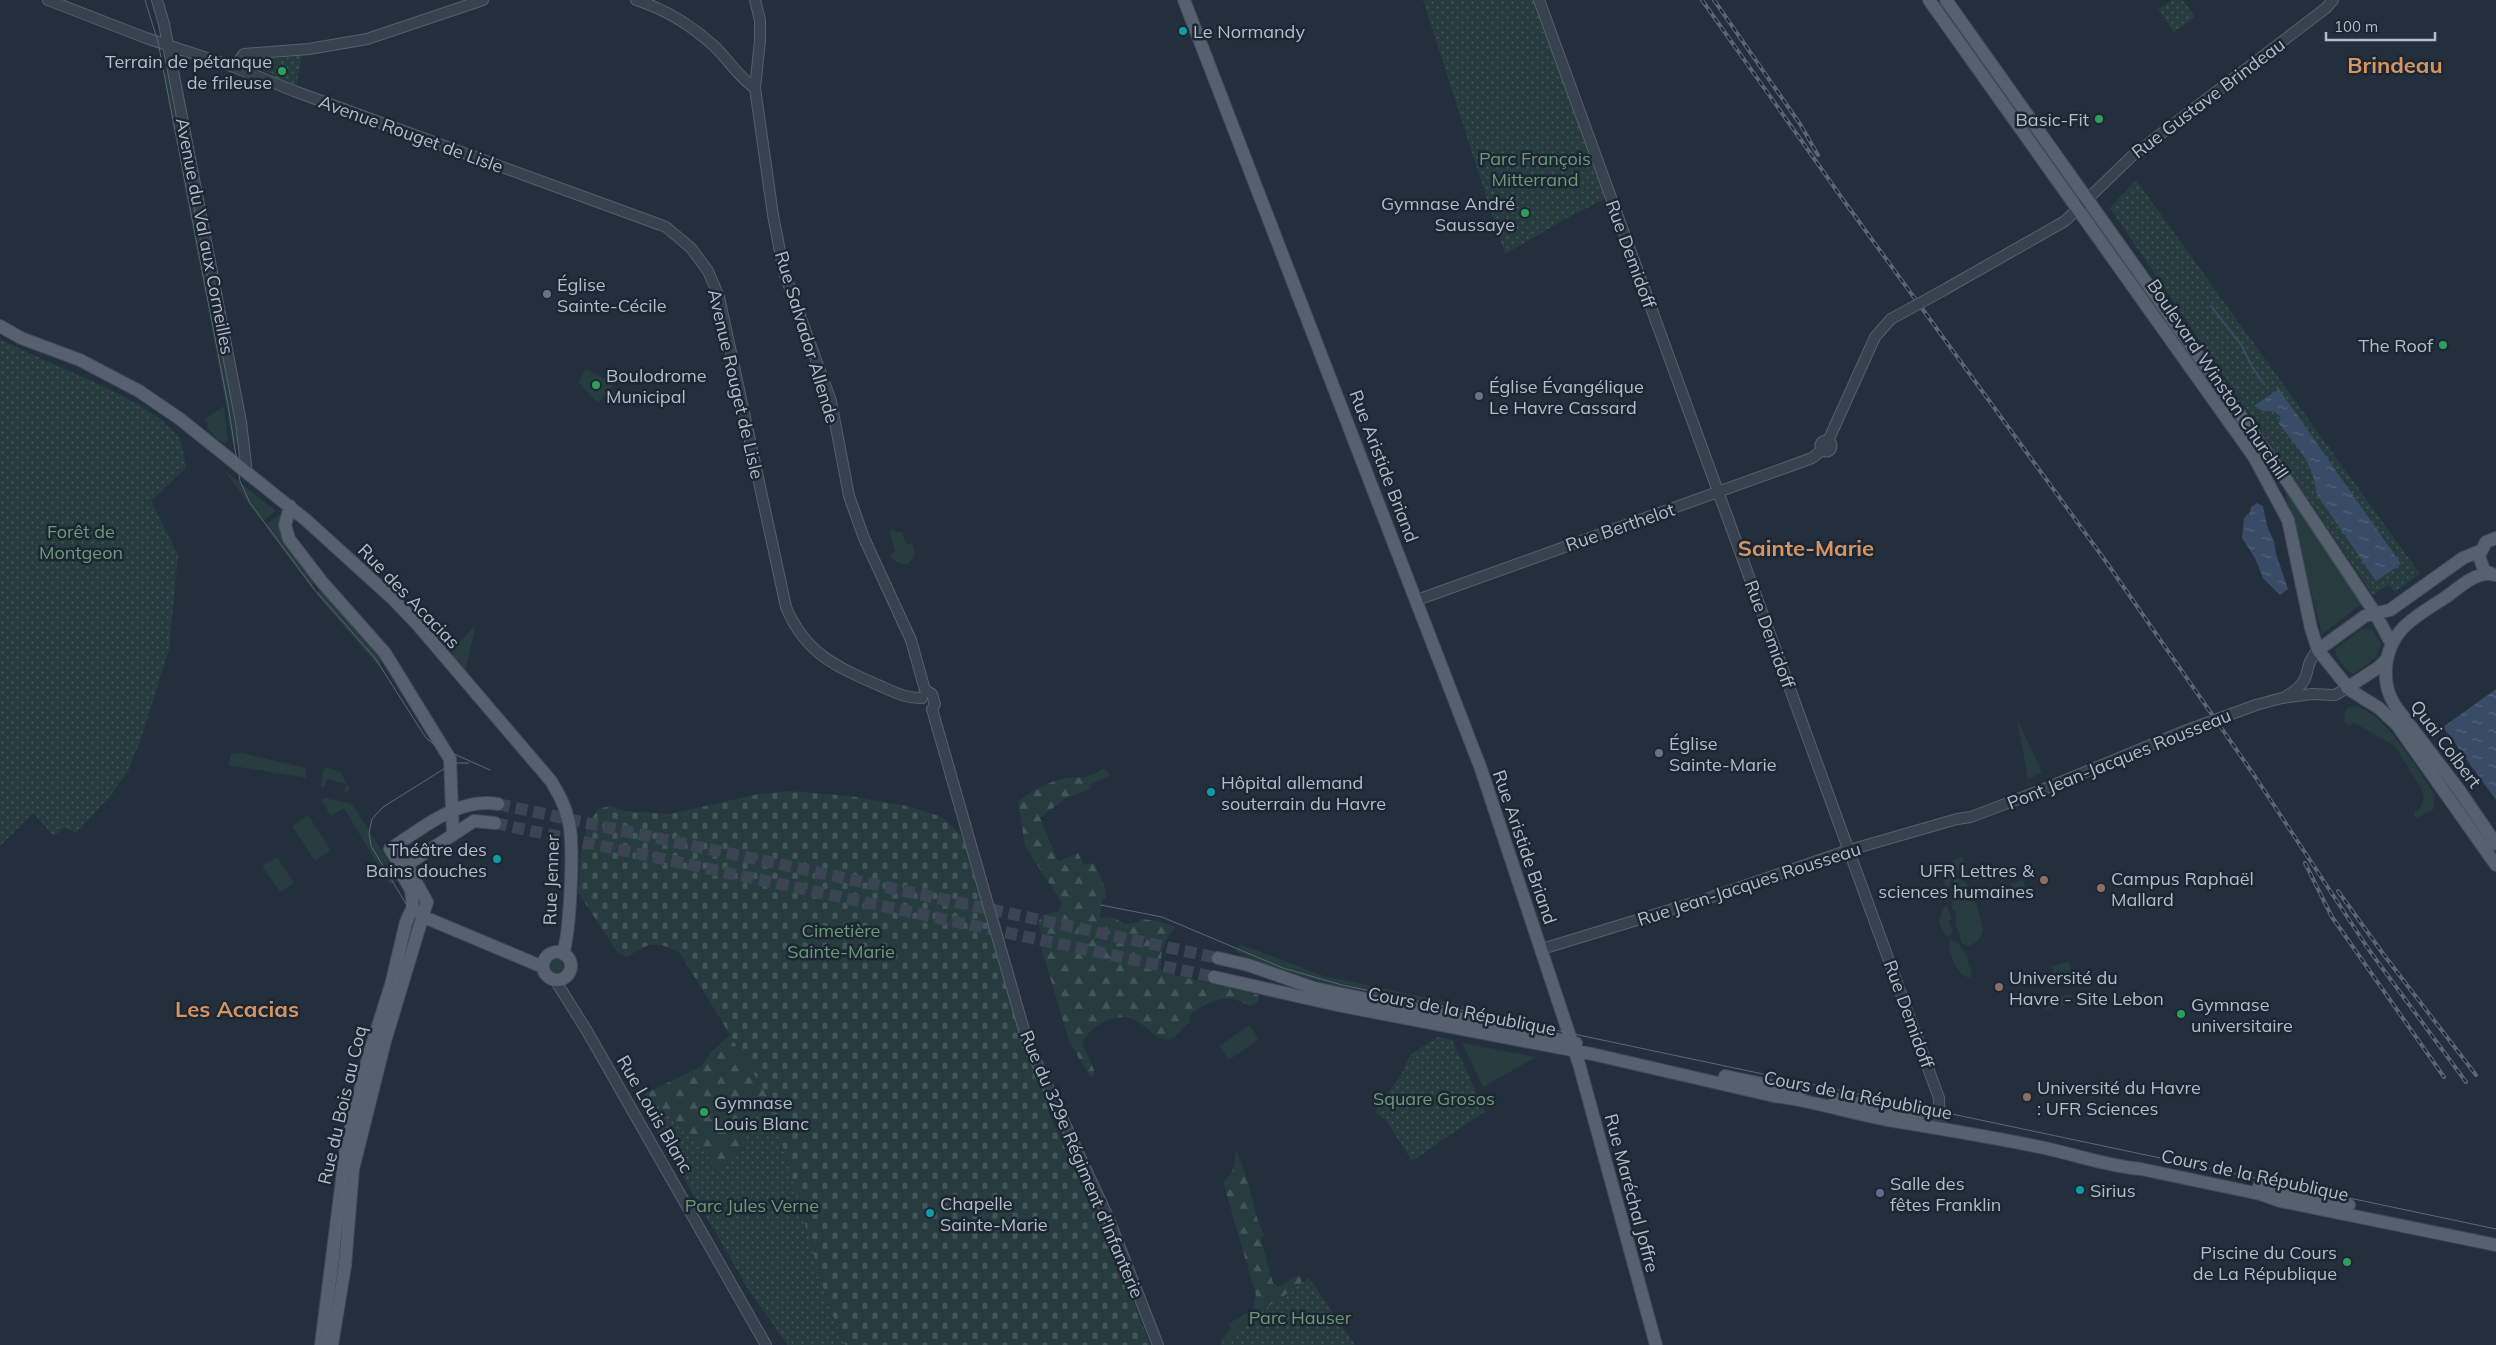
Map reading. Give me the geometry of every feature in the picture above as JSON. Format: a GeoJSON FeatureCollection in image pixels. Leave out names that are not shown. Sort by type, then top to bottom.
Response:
{"type":"FeatureCollection","features":[{"type":"Feature","properties":{"kind":"main road","name":"Rue Aristide Briand"},"geometry":{"type":"LineString","coordinates":[[1184,0],[1469,736],[1573,1046]]}},
{"type":"Feature","properties":{"kind":"main road","name":"Boulevard Winston Churchill"},"geometry":{"type":"LineString","coordinates":[[1929,0],[2287,481],[2375,613],[2391,643]]}},
{"type":"Feature","properties":{"kind":"main road","name":"Boulevard Winston Churchill"},"geometry":{"type":"LineString","coordinates":[[1946,0],[2254,457],[2269,483],[2288,520],[2315,654],[2347,688],[2384,712],[2397,726]]}},
{"type":"Feature","properties":{"kind":"main road","name":"Rue des Acacias"},"geometry":{"type":"LineString","coordinates":[[0,326],[21,338],[80,360],[139,392],[180,419],[290,506],[353,562],[417,624],[551,780]]}},
{"type":"Feature","properties":{"kind":"main road"},"geometry":{"type":"LineString","coordinates":[[290,506],[286,525],[289,539],[322,582],[385,653],[450,758],[450,821],[402,868]]}},
{"type":"Feature","properties":{"kind":"main road"},"geometry":{"type":"LineString","coordinates":[[2315,654],[2365,616],[2390,610],[2463,558],[2480,551],[2486,542],[2496,538]]}},
{"type":"Feature","properties":{"kind":"main road"},"geometry":{"type":"LineString","coordinates":[[2480,551],[2481,565],[2493,574]]}},
{"type":"Feature","properties":{"kind":"main road"},"geometry":{"type":"LineString","coordinates":[[2347,688],[2379,667],[2387,658],[2391,643],[2397,633],[2410,621],[2475,576],[2493,574]]}},
{"type":"Feature","properties":{"kind":"main road","name":"Quai Colbert"},"geometry":{"type":"LineString","coordinates":[[2387,658],[2385,680],[2389,696],[2496,844]]}},
{"type":"Feature","properties":{"kind":"main road","name":"Quai Colbert"},"geometry":{"type":"LineString","coordinates":[[2397,726],[2496,865]]}},
{"type":"Feature","properties":{"kind":"main road"},"geometry":{"type":"LineString","coordinates":[[451,780],[459,796],[493,803],[390,849],[402,868],[401,873],[414,897],[413,907],[424,916],[543,967],[548,977],[556,980],[563,979],[570,970],[570,960],[563,954],[550,954],[545,960],[543,967]]}},
{"type":"Feature","properties":{"kind":"main road","name":"Rue Jenner"},"geometry":{"type":"LineString","coordinates":[[551,780],[561,798],[571,837],[567,930],[563,954]]}},
{"type":"Feature","properties":{"kind":"main road"},"geometry":{"type":"LineString","coordinates":[[450,821],[495,823]]}},
{"type":"Feature","properties":{"kind":"main road","name":"Rue du Bois au Coq"},"geometry":{"type":"LineString","coordinates":[[332,1345],[342,1292],[353,1169],[386,1041],[427,902],[422,889],[408,868],[402,868]]}},
{"type":"Feature","properties":{"kind":"main road","name":"Rue du Bois au Coq"},"geometry":{"type":"LineString","coordinates":[[321,1345],[346,1148],[371,1044],[395,970],[406,922],[413,907]]}},
{"type":"Feature","properties":{"kind":"main road","name":"Cours de la République"},"geometry":{"type":"LineString","coordinates":[[1218,958],[1248,965],[1314,988],[1573,1046]]}},
{"type":"Feature","properties":{"kind":"main road","name":"Cours de la République"},"geometry":{"type":"LineString","coordinates":[[1214,977],[1343,1006],[1635,1058],[1940,1125],[2496,1236]]}},
{"type":"Feature","properties":{"kind":"main road","name":"Rue Maréchal Joffre"},"geometry":{"type":"LineString","coordinates":[[1573,1046],[1656,1345]]}},
{"type":"Feature","properties":{"kind":"main road","name":"Cours de la République"},"geometry":{"type":"LineString","coordinates":[[1940,1125],[2072,1154],[2092,1161],[2150,1170],[2260,1194],[2280,1201],[2496,1245]]}},
{"type":"Feature","properties":{"kind":"street","name":"Avenue Rouget de Lisle"},"geometry":{"type":"LineString","coordinates":[[48,0],[666,227],[691,248],[708,271],[719,297],[786,608],[795,628],[817,652],[842,669],[904,696],[923,694]]}},
{"type":"Feature","properties":{"kind":"street","name":"Avenue du Val aux Corneilles"},"geometry":{"type":"LineString","coordinates":[[157,0],[169,46],[242,422],[247,473]]}},
{"type":"Feature","properties":{"kind":"street"},"geometry":{"type":"LineString","coordinates":[[234,67],[244,54],[309,49],[367,38],[483,0]]}},
{"type":"Feature","properties":{"kind":"street"},"geometry":{"type":"LineString","coordinates":[[636,0],[671,15],[696,31],[713,46],[747,83],[755,88]]}},
{"type":"Feature","properties":{"kind":"street","name":"Rue Salvador Allende"},"geometry":{"type":"LineString","coordinates":[[755,0],[760,20],[760,41],[755,88],[773,215],[788,286],[831,401],[849,496],[864,538],[911,640],[923,694]]}},
{"type":"Feature","properties":{"kind":"street","name":"Rue Demidoff"},"geometry":{"type":"LineString","coordinates":[[1539,0],[1939,1098],[1940,1125]]}},
{"type":"Feature","properties":{"kind":"street","name":"Rue Gustave Brindeau"},"geometry":{"type":"LineString","coordinates":[[1825,446],[1876,337],[1892,319],[2057,226],[2132,156],[2326,8],[2333,0]]}},
{"type":"Feature","properties":{"kind":"street","name":"Rue Berthelot"},"geometry":{"type":"LineString","coordinates":[[1416,600],[1812,458],[1825,446]]}},
{"type":"Feature","properties":{"kind":"street","name":"Pont Jean-Jacques Rousseau"},"geometry":{"type":"LineString","coordinates":[[2282,698],[2302,686],[2315,654]]}},
{"type":"Feature","properties":{"kind":"street","name":"Pont Jean-Jacques Rousseau"},"geometry":{"type":"LineString","coordinates":[[1956,819],[1971,817],[2182,732],[2256,705],[2282,698],[2312,694],[2331,696],[2347,688]]}},
{"type":"Feature","properties":{"kind":"street","name":"Rue du 329e Régiment d'Infanterie"},"geometry":{"type":"LineString","coordinates":[[923,694],[924,707],[932,709],[1028,1044],[1108,1217],[1158,1345]]}},
{"type":"Feature","properties":{"kind":"street","name":"Rue Jean-Jacques Rousseau"},"geometry":{"type":"LineString","coordinates":[[1542,949],[1709,898],[1849,850],[1956,819]]}},
{"type":"Feature","properties":{"kind":"street","name":"Rue Louis Blanc"},"geometry":{"type":"LineString","coordinates":[[556,980],[584,1024],[766,1345]]}},
{"type":"Feature","properties":{"kind":"green space","name":"Parc François Mitterrand"},"geometry":{"type":"Polygon","coordinates":[[[1423,0],[1534,0],[1605,199],[1567,218],[1505,254],[1423,0]]]}},
{"type":"Feature","properties":{"kind":"green space"},"geometry":{"type":"Polygon","coordinates":[[[2171,0],[2183,0],[2195,17],[2174,32],[2158,10],[2171,0]]]}},
{"type":"Feature","properties":{"kind":"green space"},"geometry":{"type":"Polygon","coordinates":[[[302,55],[296,87],[276,80],[270,73],[245,66],[243,63],[246,58],[252,57],[284,58],[302,55]]]}},
{"type":"Feature","properties":{"kind":"green space"},"geometry":{"type":"Polygon","coordinates":[[[169,72],[181,136],[175,137],[163,74],[169,72]]]}},
{"type":"Feature","properties":{"kind":"green space"},"geometry":{"type":"Polygon","coordinates":[[[188,169],[212,294],[205,295],[181,170],[188,169]]]}},
{"type":"Feature","properties":{"kind":"green space"},"geometry":{"type":"Polygon","coordinates":[[[2136,180],[2420,574],[2395,592],[2388,585],[2373,595],[2110,208],[2136,180]]]}},
{"type":"Feature","properties":{"kind":"green space"},"geometry":{"type":"Polygon","coordinates":[[[212,296],[239,444],[233,445],[206,297],[212,296]]]}},
{"type":"Feature","properties":{"kind":"green space","name":"Forêt de Montgeon"},"geometry":{"type":"Polygon","coordinates":[[[0,339],[94,382],[142,407],[162,421],[177,435],[182,446],[186,468],[151,501],[178,555],[169,649],[140,742],[128,771],[110,796],[76,833],[65,827],[54,836],[33,813],[0,846],[0,339]]]}},
{"type":"Feature","properties":{"kind":"green space","name":"Boulodrome Municipal"},"geometry":{"type":"Polygon","coordinates":[[[586,369],[611,382],[612,388],[598,403],[578,382],[586,369]]]}},
{"type":"Feature","properties":{"kind":"green space"},"geometry":{"type":"Polygon","coordinates":[[[224,406],[228,440],[226,443],[221,442],[207,428],[208,423],[204,420],[224,406]]]}},
{"type":"Feature","properties":{"kind":"green space"},"geometry":{"type":"Polygon","coordinates":[[[224,470],[276,511],[262,522],[224,470]]]}},
{"type":"Feature","properties":{"kind":"green space"},"geometry":{"type":"Polygon","coordinates":[[[2286,488],[2362,604],[2322,634],[2284,489],[2286,488]]]}},
{"type":"Feature","properties":{"kind":"green space"},"geometry":{"type":"Polygon","coordinates":[[[280,514],[315,582],[311,587],[265,526],[280,514]]]}},
{"type":"Feature","properties":{"kind":"green space"},"geometry":{"type":"Polygon","coordinates":[[[895,529],[896,532],[902,532],[907,544],[912,543],[915,555],[908,564],[902,564],[894,560],[890,555],[895,551],[889,531],[895,529]]]}},
{"type":"Feature","properties":{"kind":"green space"},"geometry":{"type":"Polygon","coordinates":[[[322,590],[360,625],[383,661],[377,665],[315,593],[322,590]]]}},
{"type":"Feature","properties":{"kind":"green space"},"geometry":{"type":"Polygon","coordinates":[[[476,624],[465,672],[453,656],[452,651],[476,624]]]}},
{"type":"Feature","properties":{"kind":"green space"},"geometry":{"type":"Polygon","coordinates":[[[2363,628],[2373,630],[2381,644],[2376,657],[2354,674],[2342,664],[2335,649],[2363,628]]]}},
{"type":"Feature","properties":{"kind":"green space"},"geometry":{"type":"Polygon","coordinates":[[[2355,706],[2367,711],[2378,719],[2400,743],[2435,795],[2433,810],[2416,818],[2414,815],[2415,810],[2418,812],[2424,799],[2422,790],[2395,746],[2353,722],[2350,726],[2345,723],[2344,715],[2348,707],[2355,706]]]}},
{"type":"Feature","properties":{"kind":"green space"},"geometry":{"type":"Polygon","coordinates":[[[2017,719],[2042,772],[2028,779],[2017,719]]]}},
{"type":"Feature","properties":{"kind":"green space"},"geometry":{"type":"Polygon","coordinates":[[[242,753],[306,768],[306,778],[228,765],[231,754],[242,753]]]}},
{"type":"Feature","properties":{"kind":"green space"},"geometry":{"type":"Polygon","coordinates":[[[327,767],[341,773],[350,791],[344,792],[346,784],[327,779],[324,788],[321,786],[323,770],[327,767]]]}},
{"type":"Feature","properties":{"kind":"green space"},"geometry":{"type":"Polygon","coordinates":[[[1104,768],[1110,775],[1090,785],[1091,789],[1066,798],[1040,818],[1058,861],[1078,853],[1084,865],[1094,863],[1106,893],[1106,898],[1102,898],[1100,919],[1112,917],[1125,924],[1139,922],[1141,919],[1158,921],[1176,927],[1165,941],[1161,958],[1161,970],[1166,973],[1258,995],[1259,1002],[1249,1006],[1234,999],[1227,999],[1204,1005],[1190,1015],[1190,1022],[1171,1039],[1163,1039],[1156,1036],[1144,1026],[1128,1018],[1117,1018],[1104,1022],[1091,1031],[1082,1043],[1094,1070],[1094,1075],[1090,1077],[1069,1041],[1041,947],[1043,941],[1038,922],[1043,915],[1059,911],[1062,903],[1025,846],[1018,802],[1048,784],[1061,779],[1090,775],[1104,768]]]}},
{"type":"Feature","properties":{"kind":"green space","name":"Cimetière Sainte-Marie"},"geometry":{"type":"Polygon","coordinates":[[[789,791],[850,796],[907,806],[942,817],[963,837],[1025,1053],[1050,1106],[1048,1112],[1084,1190],[1091,1196],[1102,1220],[1150,1345],[845,1345],[826,1299],[768,1097],[680,953],[659,945],[641,948],[627,957],[617,952],[578,892],[581,853],[587,826],[598,809],[610,806],[625,811],[670,814],[759,794],[789,791]]]}},
{"type":"Feature","properties":{"kind":"green space"},"geometry":{"type":"Polygon","coordinates":[[[325,798],[352,804],[395,871],[398,880],[390,885],[344,808],[331,816],[321,800],[325,798]]]}},
{"type":"Feature","properties":{"kind":"green space"},"geometry":{"type":"Polygon","coordinates":[[[308,815],[331,850],[315,861],[292,826],[308,815]]]}},
{"type":"Feature","properties":{"kind":"green space"},"geometry":{"type":"Polygon","coordinates":[[[277,857],[294,883],[280,892],[262,866],[277,857]]]}},
{"type":"Feature","properties":{"kind":"green space"},"geometry":{"type":"Polygon","coordinates":[[[1963,857],[1968,877],[1955,867],[1953,860],[1963,857]]]}},
{"type":"Feature","properties":{"kind":"green space"},"geometry":{"type":"Polygon","coordinates":[[[1952,868],[1954,872],[1947,892],[1941,873],[1952,868]]]}},
{"type":"Feature","properties":{"kind":"green space"},"geometry":{"type":"Polygon","coordinates":[[[1958,877],[1969,886],[1978,909],[1983,931],[1979,940],[1970,946],[1962,944],[1955,921],[1957,921],[1955,910],[1952,910],[1954,880],[1958,877]]]}},
{"type":"Feature","properties":{"kind":"green space"},"geometry":{"type":"Polygon","coordinates":[[[2023,880],[2026,893],[2015,899],[2011,883],[2023,880]]]}},
{"type":"Feature","properties":{"kind":"green space"},"geometry":{"type":"Polygon","coordinates":[[[1947,906],[1952,919],[1949,920],[1950,927],[1953,928],[1950,937],[1944,934],[1939,923],[1943,908],[1947,906]]]}},
{"type":"Feature","properties":{"kind":"green space"},"geometry":{"type":"Polygon","coordinates":[[[1951,940],[1958,943],[1969,959],[1967,960],[1969,967],[1972,969],[1970,978],[1961,973],[1952,958],[1949,947],[1951,940]]]}},
{"type":"Feature","properties":{"kind":"green space"},"geometry":{"type":"Polygon","coordinates":[[[1240,944],[1324,976],[1547,1023],[1544,1029],[1325,983],[1277,969],[1236,952],[1240,944]]]}},
{"type":"Feature","properties":{"kind":"green space"},"geometry":{"type":"Polygon","coordinates":[[[556,959],[562,961],[564,967],[562,973],[556,975],[550,973],[548,967],[550,961],[556,959]]]}},
{"type":"Feature","properties":{"kind":"green space"},"geometry":{"type":"Polygon","coordinates":[[[2069,962],[2074,980],[2067,981],[2064,972],[2054,974],[2052,966],[2069,962]]]}},
{"type":"Feature","properties":{"kind":"green space"},"geometry":{"type":"Polygon","coordinates":[[[2148,992],[2151,1004],[2138,1007],[2135,995],[2148,992]]]}},
{"type":"Feature","properties":{"kind":"green space"},"geometry":{"type":"Polygon","coordinates":[[[2071,994],[2073,1002],[2046,1010],[2044,1001],[2071,994]]]}},
{"type":"Feature","properties":{"kind":"green space"},"geometry":{"type":"Polygon","coordinates":[[[1249,1025],[1259,1039],[1229,1060],[1219,1046],[1249,1025]]]}},
{"type":"Feature","properties":{"kind":"green space","name":"Parc Jules Verne"},"geometry":{"type":"Polygon","coordinates":[[[730,1035],[768,1097],[826,1299],[845,1345],[788,1345],[749,1290],[639,1100],[647,1093],[702,1066],[711,1052],[730,1035]]]}},
{"type":"Feature","properties":{"kind":"green space","name":"Square Grosos"},"geometry":{"type":"Polygon","coordinates":[[[1438,1037],[1452,1040],[1485,1111],[1412,1161],[1386,1120],[1375,1112],[1402,1073],[1410,1055],[1438,1037]]]}},
{"type":"Feature","properties":{"kind":"green space"},"geometry":{"type":"Polygon","coordinates":[[[1462,1043],[1536,1057],[1483,1087],[1462,1043]]]}},
{"type":"Feature","properties":{"kind":"green space","name":"Parc Jules Verne"},"geometry":{"type":"Polygon","coordinates":[[[647,1093],[697,1141],[719,1173],[735,1158],[742,1146],[744,1139],[743,1124],[772,1109],[829,1307],[845,1345],[788,1345],[749,1290],[639,1100],[647,1093]]]}},
{"type":"Feature","properties":{"kind":"green space"},"geometry":{"type":"Polygon","coordinates":[[[1235,1150],[1244,1170],[1264,1235],[1261,1239],[1273,1283],[1278,1287],[1298,1275],[1302,1278],[1300,1288],[1223,1345],[1220,1341],[1231,1329],[1229,1324],[1253,1309],[1256,1295],[1223,1182],[1234,1168],[1235,1150]]]}},
{"type":"Feature","properties":{"kind":"green space","name":"Parc Hauser"},"geometry":{"type":"Polygon","coordinates":[[[1309,1278],[1355,1345],[1220,1345],[1250,1319],[1309,1278]]]}},
{"type":"Feature","properties":{"kind":"water"},"geometry":{"type":"Polygon","coordinates":[[[2279,389],[2401,564],[2376,581],[2316,493],[2315,482],[2308,464],[2279,424],[2280,416],[2274,411],[2262,411],[2254,406],[2279,389]]]}},
{"type":"Feature","properties":{"kind":"water"},"geometry":{"type":"Polygon","coordinates":[[[2257,503],[2263,506],[2267,526],[2274,541],[2276,554],[2288,589],[2280,595],[2263,578],[2255,558],[2242,538],[2244,518],[2250,512],[2251,507],[2257,503]]]}},
{"type":"Feature","properties":{"kind":"water"},"geometry":{"type":"Polygon","coordinates":[[[2496,689],[2496,800],[2443,727],[2496,689]]]}},
{"type":"Feature","properties":{"kind":"waterway"},"geometry":{"type":"LineString","coordinates":[[2211,306],[2242,346],[2251,365],[2264,384]]}},
{"type":"Feature","properties":{"kind":"tunnel"},"geometry":{"type":"LineString","coordinates":[[498,804],[1218,958]]}},
{"type":"Feature","properties":{"kind":"tunnel"},"geometry":{"type":"LineString","coordinates":[[495,823],[1214,977]]}},
{"type":"Feature","properties":{"kind":"tram line"},"geometry":{"type":"LineString","coordinates":[[145,0],[158,42],[228,405],[240,481],[250,503],[314,589],[375,658],[426,738],[436,746],[490,770]]}},
{"type":"Feature","properties":{"kind":"tram line"},"geometry":{"type":"LineString","coordinates":[[325,1345],[338,1265],[341,1210],[347,1162],[412,921],[408,907],[371,846],[369,833],[372,819],[383,807],[447,767],[456,763],[469,763]]}},
{"type":"Feature","properties":{"kind":"tram line"},"geometry":{"type":"LineString","coordinates":[[1101,905],[1162,917],[1283,968],[1342,985],[2496,1229]]}},
{"type":"Feature","properties":{"kind":"railway"},"geometry":{"type":"LineString","coordinates":[[1702,0],[1844,201],[2107,563],[2256,778],[2369,950],[2466,1082]]}},
{"type":"Feature","properties":{"kind":"railway"},"geometry":{"type":"LineString","coordinates":[[1714,0],[1800,124],[1818,155]]}},
{"type":"Feature","properties":{"kind":"railway"},"geometry":{"type":"LineString","coordinates":[[2305,863],[2332,917],[2444,1077]]}},
{"type":"Feature","properties":{"kind":"railway"},"geometry":{"type":"LineString","coordinates":[[2338,891],[2384,955],[2476,1075]]}},
{"type":"Feature","properties":{"kind":"place","name":"Le Normandy"},"geometry":{"type":"Point","coordinates":[1183,31]}},
{"type":"Feature","properties":{"kind":"place","name":"Terrain de pétanque de frileuse"},"geometry":{"type":"Point","coordinates":[282,71]}},
{"type":"Feature","properties":{"kind":"place","name":"Basic-Fit"},"geometry":{"type":"Point","coordinates":[2099,119]}},
{"type":"Feature","properties":{"kind":"place","name":"Gymnase André Saussaye"},"geometry":{"type":"Point","coordinates":[1525,213]}},
{"type":"Feature","properties":{"kind":"place","name":"Église Sainte-Cécile"},"geometry":{"type":"Point","coordinates":[547,294]}},
{"type":"Feature","properties":{"kind":"place","name":"The Roof"},"geometry":{"type":"Point","coordinates":[2443,345]}},
{"type":"Feature","properties":{"kind":"place","name":"Boulodrome Municipal"},"geometry":{"type":"Point","coordinates":[596,385]}},
{"type":"Feature","properties":{"kind":"place","name":"Église Évangélique Le Havre Cassard"},"geometry":{"type":"Point","coordinates":[1479,396]}},
{"type":"Feature","properties":{"kind":"place","name":"Église Sainte-Marie"},"geometry":{"type":"Point","coordinates":[1659,753]}},
{"type":"Feature","properties":{"kind":"place","name":"Hôpital allemand souterrain du Havre"},"geometry":{"type":"Point","coordinates":[1211,792]}},
{"type":"Feature","properties":{"kind":"place","name":"Théâtre des Bains douches"},"geometry":{"type":"Point","coordinates":[497,859]}},
{"type":"Feature","properties":{"kind":"place","name":"UFR Lettres & sciences humaines"},"geometry":{"type":"Point","coordinates":[2044,880]}},
{"type":"Feature","properties":{"kind":"place","name":"Campus Raphaël Mallard"},"geometry":{"type":"Point","coordinates":[2101,888]}},
{"type":"Feature","properties":{"kind":"place","name":"Université du Havre - Site Lebon"},"geometry":{"type":"Point","coordinates":[1999,987]}},
{"type":"Feature","properties":{"kind":"place","name":"Gymnase universitaire"},"geometry":{"type":"Point","coordinates":[2181,1014]}},
{"type":"Feature","properties":{"kind":"place","name":"Université du Havre : UFR Sciences"},"geometry":{"type":"Point","coordinates":[2027,1097]}},
{"type":"Feature","properties":{"kind":"place","name":"Gymnase Louis Blanc"},"geometry":{"type":"Point","coordinates":[704,1112]}},
{"type":"Feature","properties":{"kind":"place","name":"Sirius"},"geometry":{"type":"Point","coordinates":[2080,1190]}},
{"type":"Feature","properties":{"kind":"place","name":"Salle des fêtes Franklin"},"geometry":{"type":"Point","coordinates":[1880,1193]}},
{"type":"Feature","properties":{"kind":"place","name":"Chapelle Sainte-Marie"},"geometry":{"type":"Point","coordinates":[930,1213]}},
{"type":"Feature","properties":{"kind":"place","name":"Piscine du Cours de La République"},"geometry":{"type":"Point","coordinates":[2347,1262]}},
{"type":"Feature","properties":{"kind":"district","name":"Brindeau"},"geometry":{"type":"Point","coordinates":[2395,65]}},
{"type":"Feature","properties":{"kind":"district","name":"Sainte-Marie"},"geometry":{"type":"Point","coordinates":[1806,548]}},
{"type":"Feature","properties":{"kind":"district","name":"Les Acacias"},"geometry":{"type":"Point","coordinates":[237,1009]}}]}
